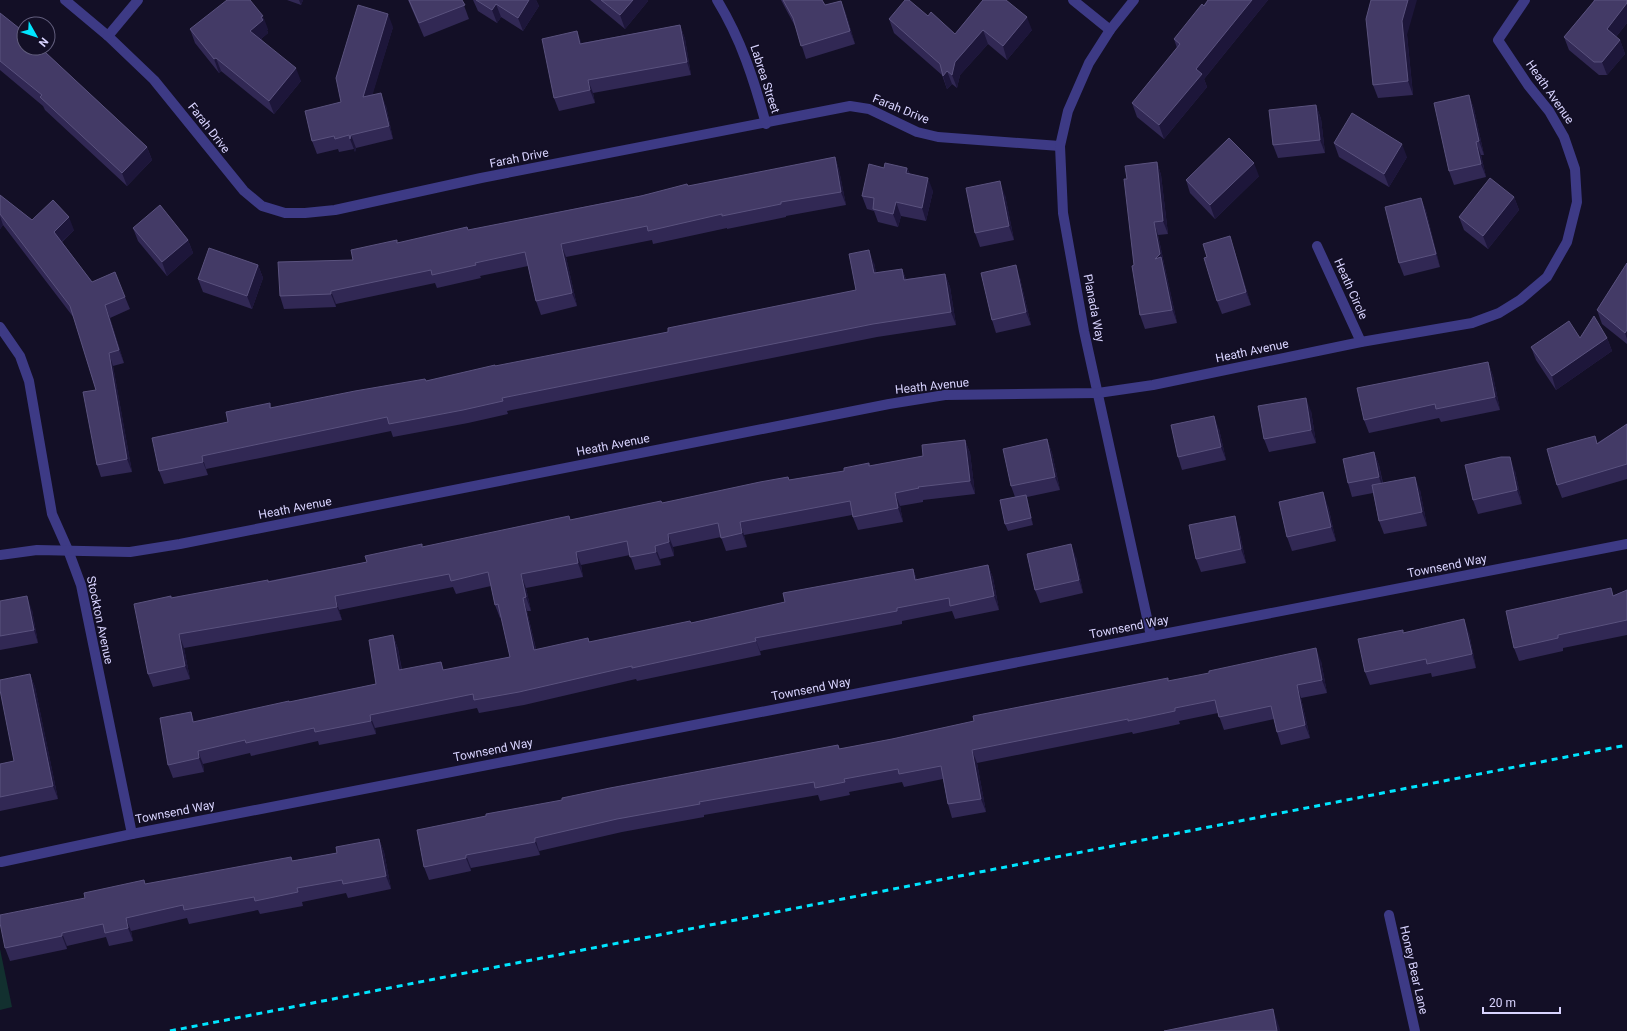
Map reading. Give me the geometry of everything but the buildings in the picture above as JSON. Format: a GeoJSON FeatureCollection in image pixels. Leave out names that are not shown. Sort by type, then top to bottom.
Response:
{"type":"FeatureCollection","features":[{"type":"Feature","properties":{"kind":"street","name":"Farah Drive"},"geometry":{"type":"LineString","coordinates":[[65,0],[108,36],[154,80],[244,191],[262,206],[285,213],[305,213],[334,210],[481,178],[766,124],[850,106],[869,108],[916,132],[938,137],[1060,146]]}},
{"type":"Feature","properties":{"kind":"street"},"geometry":{"type":"LineString","coordinates":[[108,36],[138,0]]}},
{"type":"Feature","properties":{"kind":"street","name":"Labrea Street"},"geometry":{"type":"LineString","coordinates":[[717,0],[728,18],[747,58],[766,124]]}},
{"type":"Feature","properties":{"kind":"street"},"geometry":{"type":"LineString","coordinates":[[1072,0],[1110,30]]}},
{"type":"Feature","properties":{"kind":"street","name":"Planada Way"},"geometry":{"type":"LineString","coordinates":[[1134,0],[1110,30],[1089,63],[1071,104],[1060,146],[1063,213],[1098,394],[1151,636]]}},
{"type":"Feature","properties":{"kind":"street","name":"Heath Avenue"},"geometry":{"type":"LineString","coordinates":[[0,555],[37,550],[130,552],[180,544],[889,404],[945,395],[1098,394],[1153,385],[1361,342],[1472,323],[1499,313],[1520,300],[1547,277],[1567,242],[1577,202],[1575,169],[1564,137],[1549,111],[1528,85],[1498,40],[1525,0]]}},
{"type":"Feature","properties":{"kind":"street","name":"Heath Circle"},"geometry":{"type":"LineString","coordinates":[[1317,246],[1361,342]]}},
{"type":"Feature","properties":{"kind":"street","name":"Stockton Avenue"},"geometry":{"type":"LineString","coordinates":[[0,327],[20,356],[29,381],[52,514],[81,585],[132,834]]}},
{"type":"Feature","properties":{"kind":"street","name":"Townsend Way"},"geometry":{"type":"LineString","coordinates":[[1,862],[132,834],[1627,544]]}},
{"type":"Feature","properties":{"kind":"street","name":"Honey Bear Lane"},"geometry":{"type":"LineString","coordinates":[[1388,915],[1415,1031]]}},
{"type":"Feature","properties":{"kind":"green space"},"geometry":{"type":"Polygon","coordinates":[[[0,949],[12,1007],[0,1010],[0,949]]]}},
{"type":"Feature","properties":{"kind":"railway"},"geometry":{"type":"LineString","coordinates":[[170,1031],[1627,745]]}}]}
